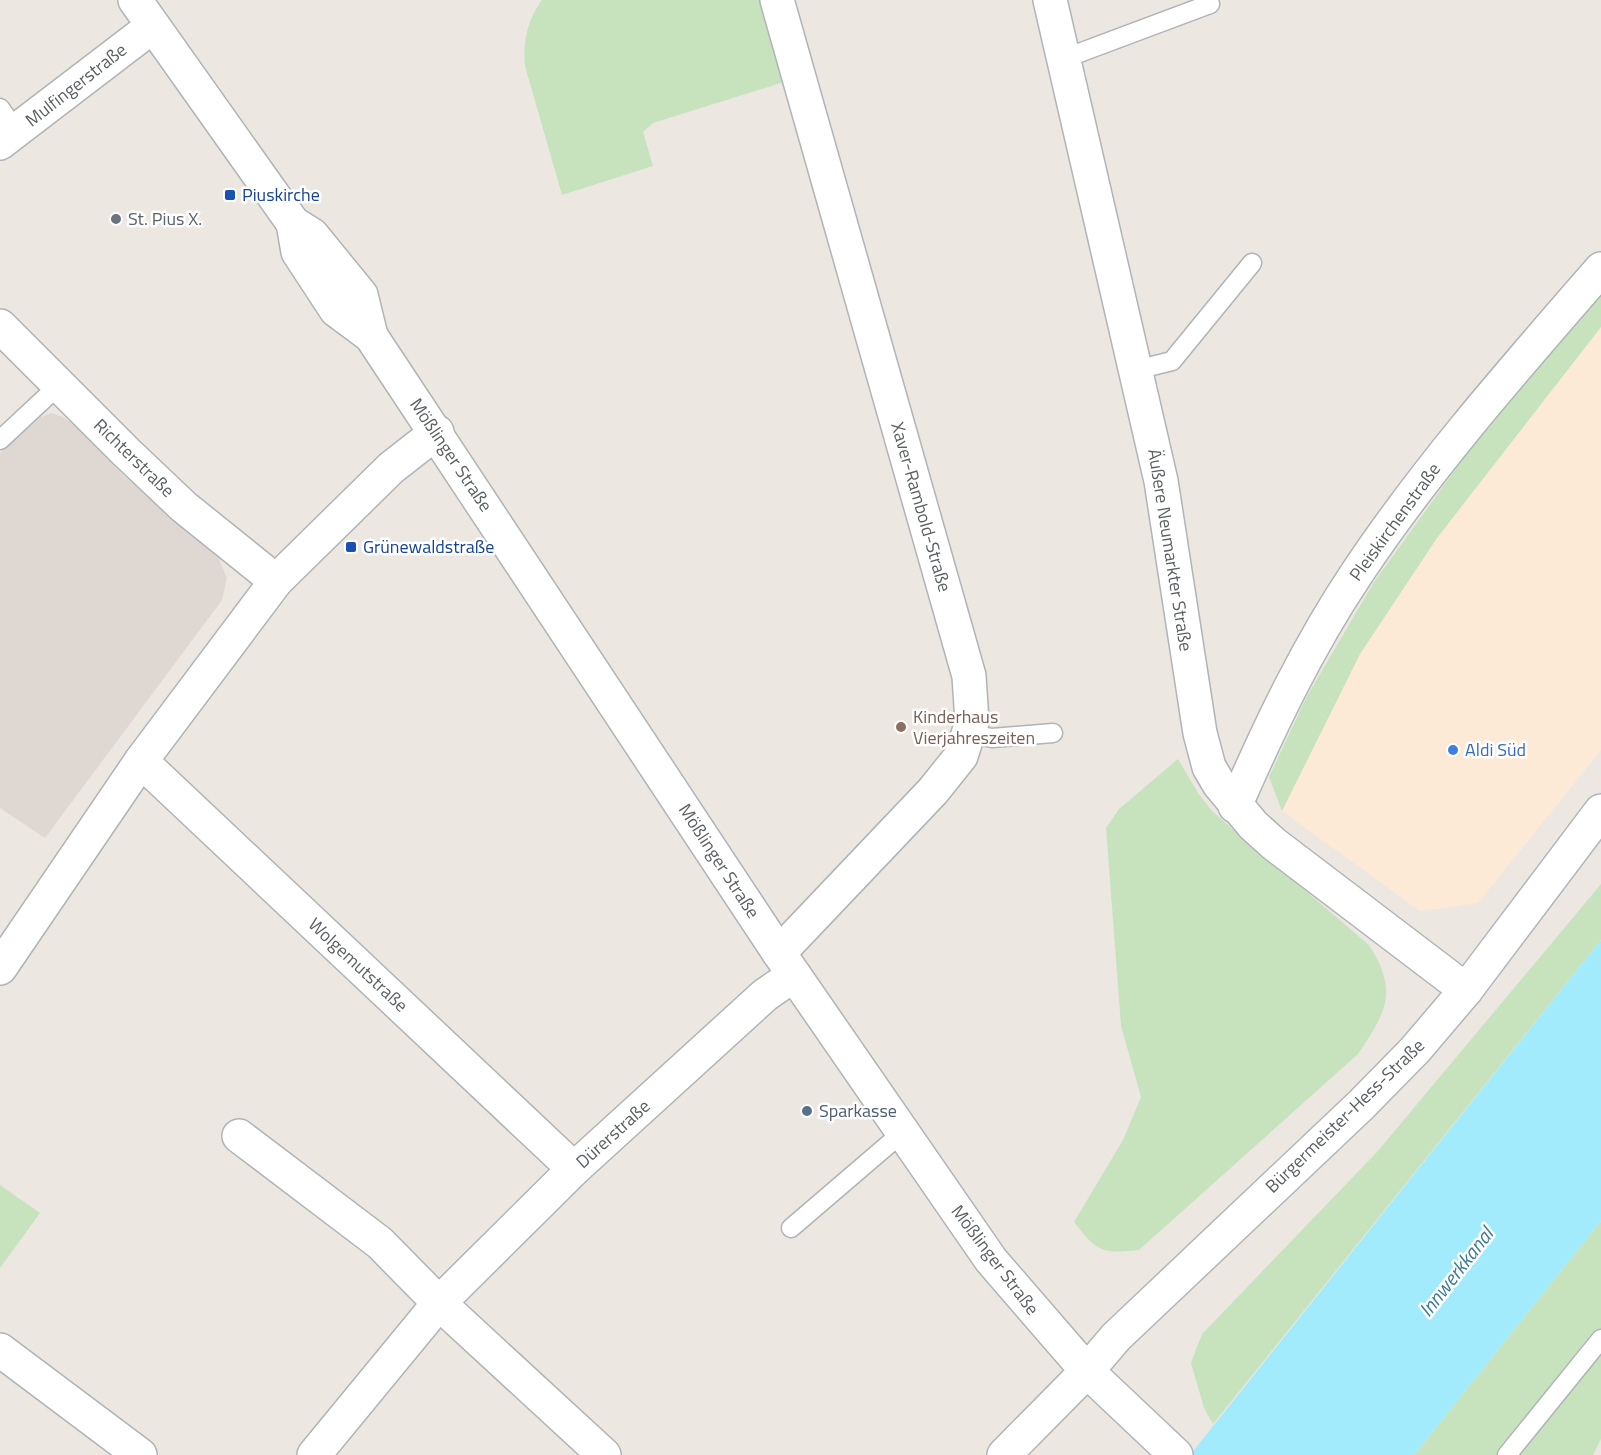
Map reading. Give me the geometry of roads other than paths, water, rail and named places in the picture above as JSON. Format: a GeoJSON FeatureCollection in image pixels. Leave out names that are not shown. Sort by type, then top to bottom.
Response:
{"type":"FeatureCollection","features":[{"type":"Feature","properties":{"kind":"street","name":"Xaver-Rambold-Straße"},"geometry":{"type":"LineString","coordinates":[[777,0],[969,676],[972,706],[970,734],[961,756],[787,964]]}},
{"type":"Feature","properties":{"kind":"street","name":"Äußere Neumarkter Straße"},"geometry":{"type":"LineString","coordinates":[[1050,0],[1161,481],[1203,749],[1219,784],[1235,806],[1274,844],[1466,990]]}},
{"type":"Feature","properties":{"kind":"street","name":"Mulfingerstraße"},"geometry":{"type":"LineString","coordinates":[[5,127],[144,13]]}},
{"type":"Feature","properties":{"kind":"street","name":"Mößlinger Straße"},"geometry":{"type":"LineString","coordinates":[[144,13],[293,223],[312,236],[361,295],[371,336],[437,432],[787,964],[991,1260],[1087,1371],[1172,1451]]}},
{"type":"Feature","properties":{"kind":"street","name":"Pleiskirchenstraße"},"geometry":{"type":"LineString","coordinates":[[1235,806],[1283,700],[1356,574],[1459,434],[1601,269]]}},
{"type":"Feature","properties":{"kind":"street","name":"Richterstraße"},"geometry":{"type":"LineString","coordinates":[[0,326],[184,507],[276,581]]}},
{"type":"Feature","properties":{"kind":"street"},"geometry":{"type":"LineString","coordinates":[[0,968],[141,761],[276,581],[391,468],[437,432]]}},
{"type":"Feature","properties":{"kind":"street","name":"Wolgemutstraße"},"geometry":{"type":"LineString","coordinates":[[141,761],[574,1169]]}},
{"type":"Feature","properties":{"kind":"street","name":"Bürgermeister-Hess-Straße"},"geometry":{"type":"LineString","coordinates":[[1004,1455],[1087,1371],[1116,1337],[1361,1105],[1415,1050],[1466,990],[1601,811]]}},
{"type":"Feature","properties":{"kind":"street","name":"Dürerstraße"},"geometry":{"type":"LineString","coordinates":[[314,1455],[439,1303],[574,1169],[765,995],[787,964]]}},
{"type":"Feature","properties":{"kind":"street"},"geometry":{"type":"LineString","coordinates":[[239,1136],[380,1243],[439,1303],[604,1455]]}},
{"type":"Feature","properties":{"kind":"street"},"geometry":{"type":"LineString","coordinates":[[0,1350],[130,1452]]}},
{"type":"Feature","properties":{"kind":"lane"},"geometry":{"type":"LineString","coordinates":[[1063,59],[1210,4]]}},
{"type":"Feature","properties":{"kind":"lane"},"geometry":{"type":"LineString","coordinates":[[1136,370],[1172,361],[1252,262]]}},
{"type":"Feature","properties":{"kind":"lane"},"geometry":{"type":"LineString","coordinates":[[0,440],[59,385]]}},
{"type":"Feature","properties":{"kind":"lane"},"geometry":{"type":"LineString","coordinates":[[970,734],[992,738],[1053,733]]}},
{"type":"Feature","properties":{"kind":"lane"},"geometry":{"type":"LineString","coordinates":[[791,1228],[903,1132]]}},
{"type":"Feature","properties":{"kind":"lane"},"geometry":{"type":"LineString","coordinates":[[1507,1455],[1601,1339]]}},
{"type":"Feature","properties":{"kind":"water","name":"Innwerkkanal"},"geometry":{"type":"Polygon","coordinates":[[[1601,940],[1601,1221],[1414,1455],[1190,1455],[1601,940]]]}},
{"type":"Feature","properties":{"kind":"place","name":"Piuskirche"},"geometry":{"type":"Point","coordinates":[230,195]}},
{"type":"Feature","properties":{"kind":"place","name":"St. Pius X."},"geometry":{"type":"Point","coordinates":[116,219]}},
{"type":"Feature","properties":{"kind":"place","name":"Grünewaldstraße"},"geometry":{"type":"Point","coordinates":[351,547]}},
{"type":"Feature","properties":{"kind":"place","name":"Kinderhaus Vierjahreszeiten"},"geometry":{"type":"Point","coordinates":[901,727]}},
{"type":"Feature","properties":{"kind":"place","name":"Aldi Süd"},"geometry":{"type":"Point","coordinates":[1453,750]}},
{"type":"Feature","properties":{"kind":"place","name":"Sparkasse"},"geometry":{"type":"Point","coordinates":[807,1111]}}]}
